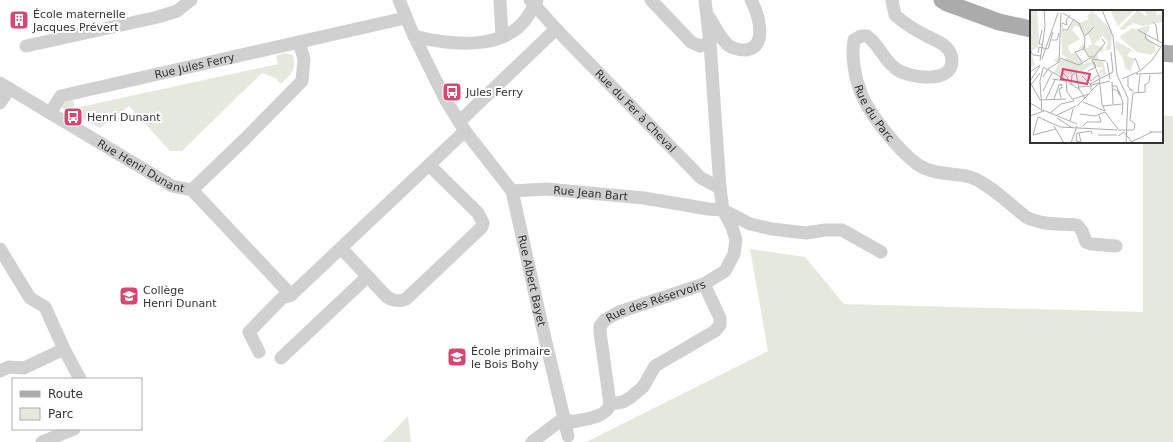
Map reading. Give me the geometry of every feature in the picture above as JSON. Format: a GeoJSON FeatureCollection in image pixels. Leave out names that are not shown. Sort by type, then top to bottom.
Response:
{"type":"FeatureCollection","features":[{"type":"Feature","properties":{"kind":"main road"},"geometry":{"type":"LineString","coordinates":[[942,0],[999,22],[1030,29]]}},
{"type":"Feature","properties":{"kind":"main road"},"geometry":{"type":"LineString","coordinates":[[1163,53],[1173,54]]}},
{"type":"Feature","properties":{"kind":"street"},"geometry":{"type":"LineString","coordinates":[[26,46],[158,17],[177,10],[191,0]]}},
{"type":"Feature","properties":{"kind":"street"},"geometry":{"type":"LineString","coordinates":[[399,0],[405,18],[445,99],[462,126],[512,191]]}},
{"type":"Feature","properties":{"kind":"street"},"geometry":{"type":"LineString","coordinates":[[500,0],[502,37]]}},
{"type":"Feature","properties":{"kind":"street"},"geometry":{"type":"LineString","coordinates":[[651,0],[691,42],[700,46],[710,43]]}},
{"type":"Feature","properties":{"kind":"street"},"geometry":{"type":"LineString","coordinates":[[705,0],[710,43],[720,188],[723,210]]}},
{"type":"Feature","properties":{"kind":"street"},"geometry":{"type":"LineString","coordinates":[[707,14],[723,40],[731,47],[740,50],[748,49],[759,41],[761,35],[758,16],[751,0]]}},
{"type":"Feature","properties":{"kind":"street","name":"Rue du Parc"},"geometry":{"type":"LineString","coordinates":[[892,0],[895,15],[946,47],[951,54],[952,62],[951,68],[947,73],[939,76],[911,75],[898,70],[889,63],[877,46],[867,36],[861,36],[854,40],[853,51],[856,78],[861,94],[872,112],[894,141],[917,164],[931,172],[970,177],[985,185],[1033,221],[1077,225],[1082,230],[1086,242],[1090,244],[1116,246]]}},
{"type":"Feature","properties":{"kind":"street","name":"Rue du Fer à Cheval"},"geometry":{"type":"LineString","coordinates":[[414,36],[433,41],[461,44],[502,37],[523,24],[534,2],[556,28],[701,178],[720,188]]}},
{"type":"Feature","properties":{"kind":"street","name":"Rue Jules Ferry"},"geometry":{"type":"LineString","coordinates":[[50,113],[62,96],[405,18]]}},
{"type":"Feature","properties":{"kind":"street"},"geometry":{"type":"LineString","coordinates":[[259,352],[249,332],[282,298],[291,295],[429,165],[462,126],[556,28]]}},
{"type":"Feature","properties":{"kind":"street"},"geometry":{"type":"LineString","coordinates":[[192,190],[245,140],[302,81],[304,59],[299,42]]}},
{"type":"Feature","properties":{"kind":"street"},"geometry":{"type":"LineString","coordinates":[[0,103],[5,86],[50,113]]}},
{"type":"Feature","properties":{"kind":"street","name":"Rue Henri Dunant"},"geometry":{"type":"LineString","coordinates":[[50,113],[172,186],[192,190],[291,295]]}},
{"type":"Feature","properties":{"kind":"street"},"geometry":{"type":"LineString","coordinates":[[341,248],[387,297],[393,301],[401,302],[406,299],[482,227],[483,223],[478,213],[429,165]]}},
{"type":"Feature","properties":{"kind":"street","name":"Rue Jean Bart"},"geometry":{"type":"LineString","coordinates":[[512,191],[546,189],[644,198],[708,209],[723,210],[750,224],[772,229],[806,233],[825,230],[842,230],[881,252]]}},
{"type":"Feature","properties":{"kind":"street","name":"Rue Albert Bayet"},"geometry":{"type":"LineString","coordinates":[[512,191],[568,436]]}},
{"type":"Feature","properties":{"kind":"street","name":"Rue des Réservoirs"},"geometry":{"type":"LineString","coordinates":[[610,404],[600,326],[605,320],[619,312],[704,284],[725,271],[734,254],[736,240],[732,227],[723,210]]}},
{"type":"Feature","properties":{"kind":"street"},"geometry":{"type":"LineString","coordinates":[[0,249],[30,298],[45,307],[64,349],[79,378]]}},
{"type":"Feature","properties":{"kind":"street"},"geometry":{"type":"LineString","coordinates":[[281,358],[367,277]]}},
{"type":"Feature","properties":{"kind":"street"},"geometry":{"type":"LineString","coordinates":[[532,442],[564,418],[572,422],[601,415],[609,408],[610,404],[623,402],[643,387],[655,366],[715,330],[720,325],[720,318],[704,284]]}},
{"type":"Feature","properties":{"kind":"street"},"geometry":{"type":"LineString","coordinates":[[0,371],[9,367],[24,368],[64,349]]}},
{"type":"Feature","properties":{"kind":"street"},"geometry":{"type":"LineString","coordinates":[[47,441],[72,430]]}},
{"type":"Feature","properties":{"kind":"green space"},"geometry":{"type":"Polygon","coordinates":[[[284,53],[293,55],[294,68],[281,84],[275,78],[262,73],[182,151],[170,151],[129,106],[100,128],[61,107],[65,101],[73,99],[75,108],[278,64],[276,56],[284,53]]]}},
{"type":"Feature","properties":{"kind":"green space"},"geometry":{"type":"Polygon","coordinates":[[[1163,115],[1173,116],[1173,442],[586,442],[768,351],[750,249],[805,257],[844,304],[1143,312],[1143,143],[1163,143],[1163,115]]]}},
{"type":"Feature","properties":{"kind":"green space"},"geometry":{"type":"Polygon","coordinates":[[[408,416],[411,442],[383,442],[408,416]]]}},
{"type":"Feature","properties":{"kind":"place","name":"École maternelle Jacques Prévert"},"geometry":{"type":"Point","coordinates":[19,20]}},
{"type":"Feature","properties":{"kind":"place","name":"Jules Ferry"},"geometry":{"type":"Point","coordinates":[452,92]}},
{"type":"Feature","properties":{"kind":"place","name":"Henri Dunant"},"geometry":{"type":"Point","coordinates":[73,117]}},
{"type":"Feature","properties":{"kind":"place","name":"Collège Henri Dunant"},"geometry":{"type":"Point","coordinates":[129,296]}},
{"type":"Feature","properties":{"kind":"place","name":"École primaire le Bois Bohy"},"geometry":{"type":"Point","coordinates":[457,357]}}]}
